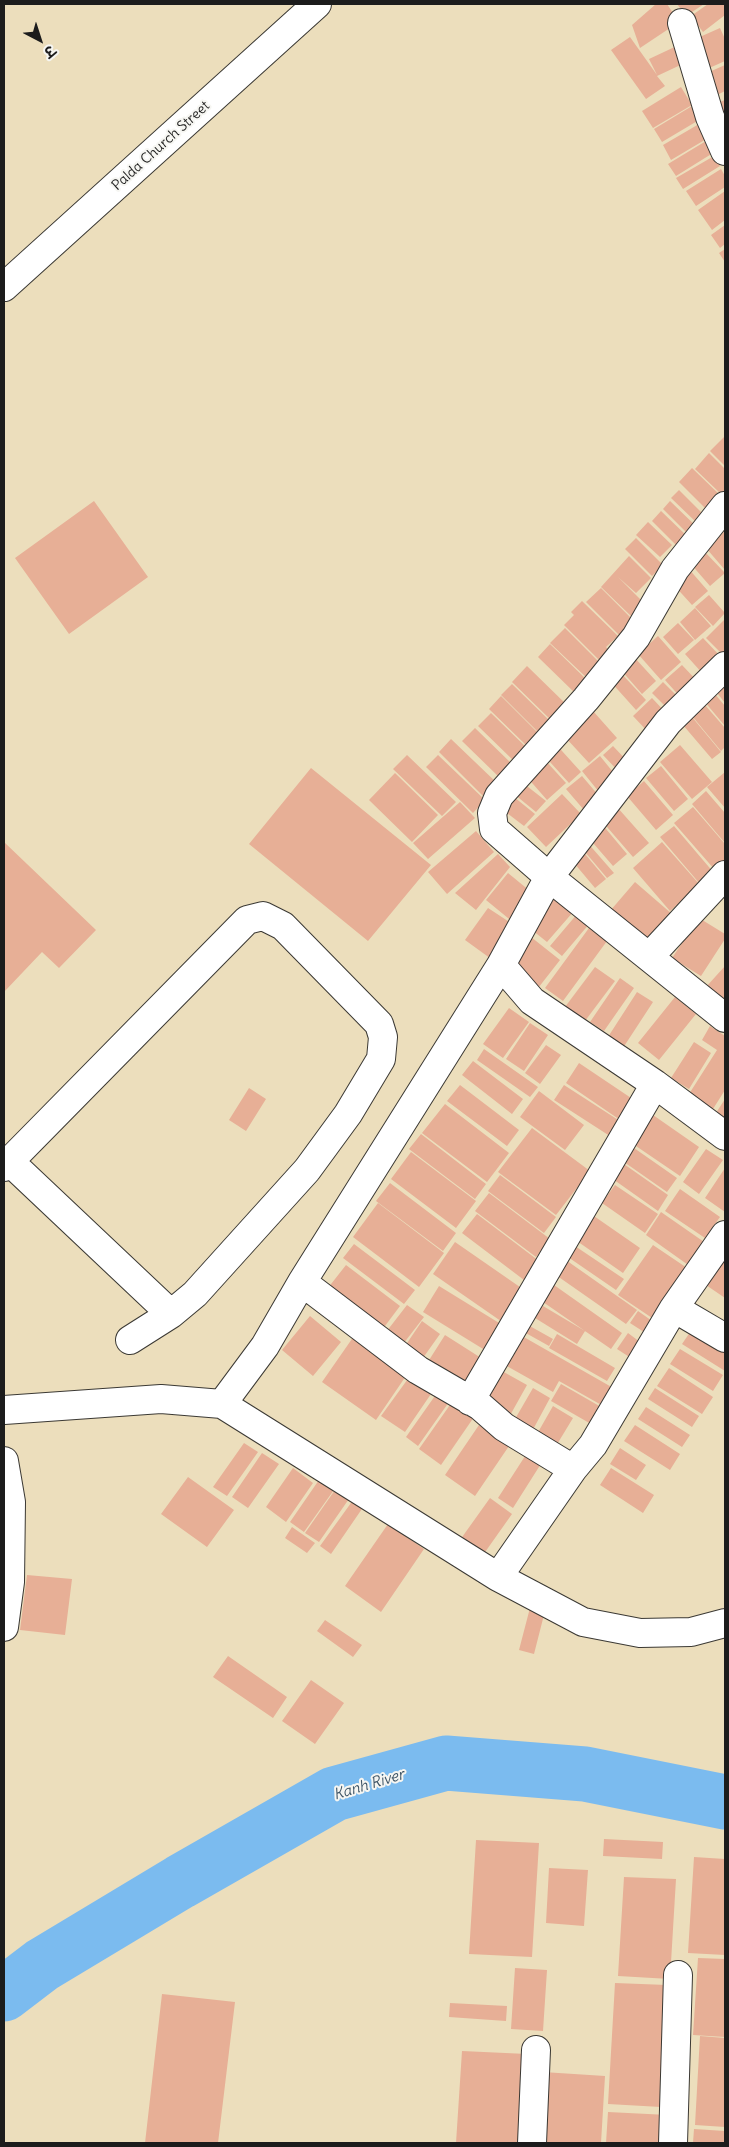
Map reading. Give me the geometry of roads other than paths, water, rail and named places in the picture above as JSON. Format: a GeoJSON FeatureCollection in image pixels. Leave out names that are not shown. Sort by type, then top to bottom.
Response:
{"type":"FeatureCollection","features":[{"type":"Feature","properties":{"kind":"street","name":"Palda Church Street"},"geometry":{"type":"LineString","coordinates":[[4,287],[317,4]]}},
{"type":"Feature","properties":{"kind":"street"},"geometry":{"type":"LineString","coordinates":[[682,23],[710,117],[725,151]]}},
{"type":"Feature","properties":{"kind":"street"},"geometry":{"type":"LineString","coordinates":[[725,506],[675,569],[636,637],[586,699],[499,796],[492,813],[494,829],[549,877],[725,1018]]}},
{"type":"Feature","properties":{"kind":"street"},"geometry":{"type":"LineString","coordinates":[[206,1403],[265,1346],[302,1282],[501,965],[549,877],[668,722],[725,666]]}},
{"type":"Feature","properties":{"kind":"street"},"geometry":{"type":"LineString","coordinates":[[649,957],[725,875]]}},
{"type":"Feature","properties":{"kind":"street"},"geometry":{"type":"LineString","coordinates":[[130,1340],[172,1314],[195,1294],[308,1170],[348,1114],[381,1059],[383,1037],[379,1024],[283,926],[263,916],[247,920],[7,1164],[172,1314]]}},
{"type":"Feature","properties":{"kind":"street"},"geometry":{"type":"LineString","coordinates":[[501,965],[532,1001],[656,1084],[725,1136]]}},
{"type":"Feature","properties":{"kind":"street"},"geometry":{"type":"LineString","coordinates":[[470,1401],[656,1084]]}},
{"type":"Feature","properties":{"kind":"street"},"geometry":{"type":"LineString","coordinates":[[498,1577],[593,1445],[674,1308],[725,1235]]}},
{"type":"Feature","properties":{"kind":"street"},"geometry":{"type":"LineString","coordinates":[[302,1282],[418,1370],[470,1401],[504,1427],[574,1469]]}},
{"type":"Feature","properties":{"kind":"street"},"geometry":{"type":"LineString","coordinates":[[674,1308],[725,1338]]}},
{"type":"Feature","properties":{"kind":"street"},"geometry":{"type":"LineString","coordinates":[[4,1410],[161,1399],[206,1403],[498,1577],[583,1622],[640,1634],[691,1632],[725,1623]]}},
{"type":"Feature","properties":{"kind":"street"},"geometry":{"type":"LineString","coordinates":[[4,1461],[11,1511],[10,1582],[4,1627]]}},
{"type":"Feature","properties":{"kind":"street"},"geometry":{"type":"LineString","coordinates":[[673,2143],[678,1975]]}},
{"type":"Feature","properties":{"kind":"street"},"geometry":{"type":"LineString","coordinates":[[532,2143],[536,2050]]}},
{"type":"Feature","properties":{"kind":"waterway","name":"Kanh River"},"geometry":{"type":"LineString","coordinates":[[4,1994],[42,1965],[180,1882],[334,1794],[446,1763],[585,1774],[725,1802]]}}]}
